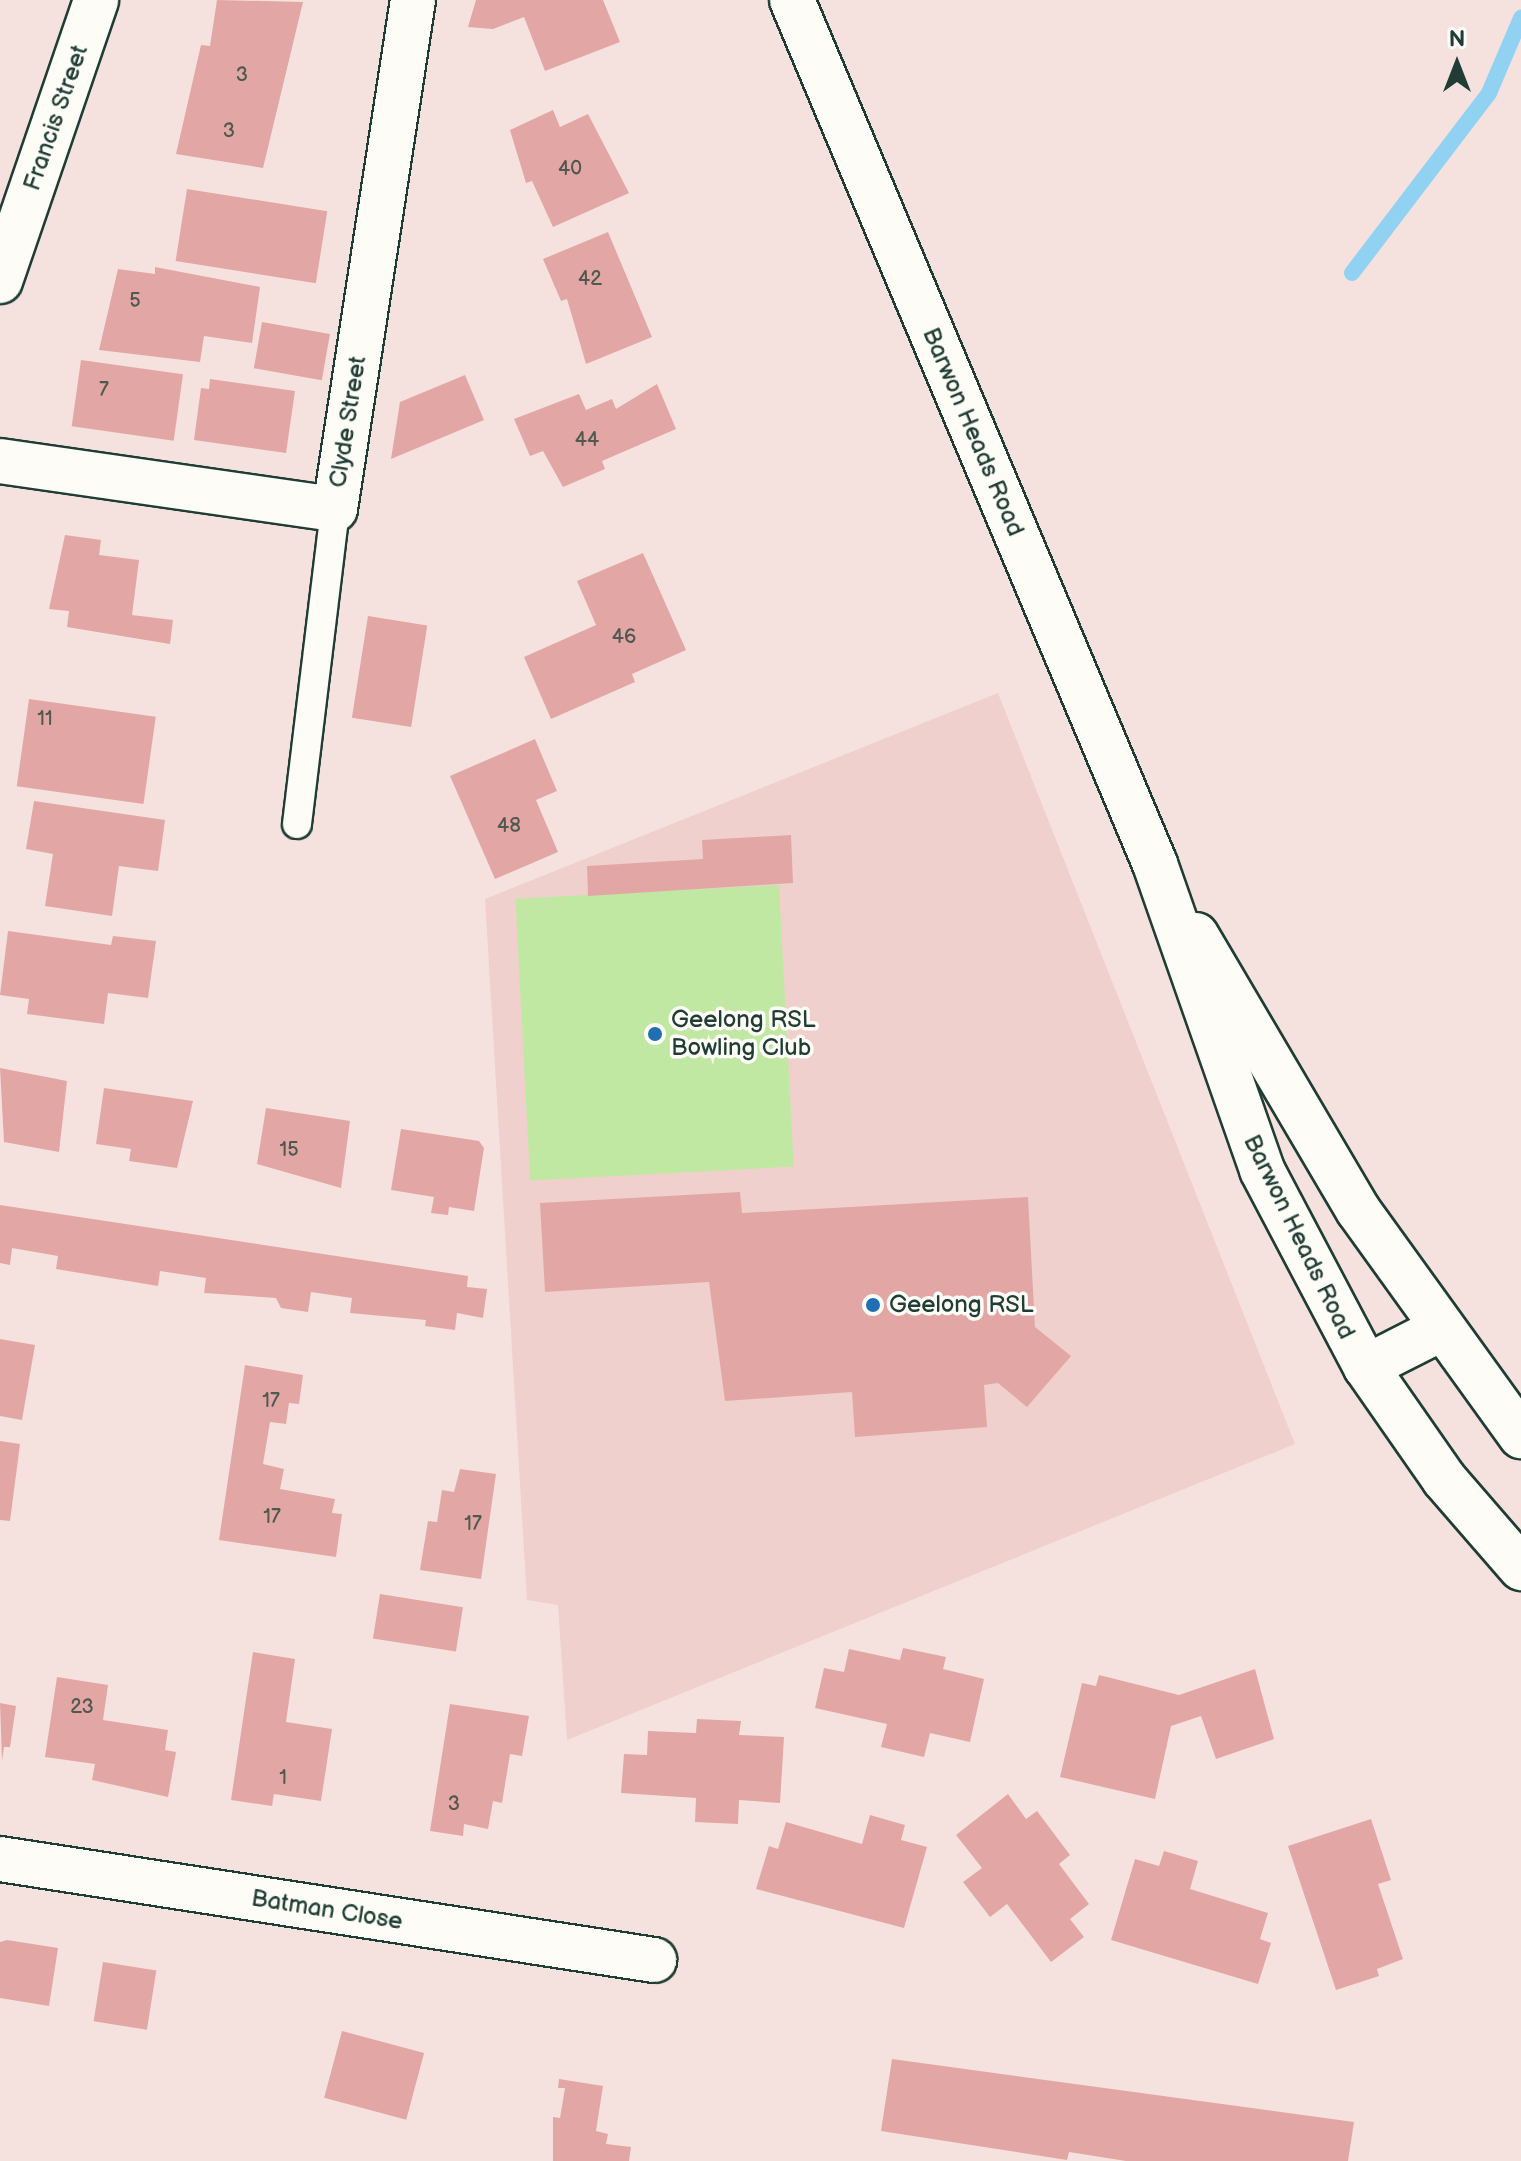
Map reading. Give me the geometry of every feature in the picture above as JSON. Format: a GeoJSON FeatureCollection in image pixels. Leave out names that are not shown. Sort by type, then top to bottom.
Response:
{"type":"FeatureCollection","features":[{"type":"Feature","properties":{"kind":"street","name":"Francis Street"},"geometry":{"type":"LineString","coordinates":[[0,281],[96,0]]}},
{"type":"Feature","properties":{"kind":"street","name":"Clyde Street"},"geometry":{"type":"LineString","coordinates":[[0,461],[335,509],[413,0]]}},
{"type":"Feature","properties":{"kind":"street","name":"Barwon Heads Road"},"geometry":{"type":"LineString","coordinates":[[792,0],[1155,864],[1262,1170],[1366,1367],[1444,1479],[1521,1568]]}},
{"type":"Feature","properties":{"kind":"street","name":"Barwon Heads Road"},"geometry":{"type":"LineString","coordinates":[[1155,864],[1358,1210],[1439,1330],[1521,1436]]}},
{"type":"Feature","properties":{"kind":"street"},"geometry":{"type":"LineString","coordinates":[[1366,1367],[1439,1330]]}},
{"type":"Feature","properties":{"kind":"street","name":"Batman Close"},"geometry":{"type":"LineString","coordinates":[[0,1859],[654,1960]]}},
{"type":"Feature","properties":{"kind":"lane"},"geometry":{"type":"LineString","coordinates":[[297,824],[335,509]]}},
{"type":"Feature","properties":{"kind":"shaded area"},"geometry":{"type":"Polygon","coordinates":[[[998,693],[1295,1444],[567,1740],[558,1605],[527,1600],[485,899],[998,693]]]}},
{"type":"Feature","properties":{"kind":"green space","name":"Geelong RSL Bowling Club"},"geometry":{"type":"Polygon","coordinates":[[[779,885],[794,1167],[530,1180],[515,899],[779,885]]]}},
{"type":"Feature","properties":{"kind":"building"},"geometry":{"type":"Polygon","coordinates":[[[217,0],[303,2],[263,168],[176,154],[201,45],[210,46],[217,0]]]}},
{"type":"Feature","properties":{"kind":"building"},"geometry":{"type":"Polygon","coordinates":[[[476,0],[603,0],[620,42],[545,71],[524,17],[493,29],[468,27],[476,0]]]}},
{"type":"Feature","properties":{"kind":"building"},"geometry":{"type":"Polygon","coordinates":[[[553,110],[560,127],[588,114],[629,193],[553,227],[532,181],[526,183],[510,130],[553,110]]]}},
{"type":"Feature","properties":{"kind":"building"},"geometry":{"type":"Polygon","coordinates":[[[187,189],[327,211],[316,283],[176,261],[187,189]]]}},
{"type":"Feature","properties":{"kind":"building"},"geometry":{"type":"Polygon","coordinates":[[[608,232],[652,337],[586,364],[567,299],[561,301],[543,259],[608,232]]]}},
{"type":"Feature","properties":{"kind":"building"},"geometry":{"type":"Polygon","coordinates":[[[155,267],[260,287],[252,343],[204,336],[200,362],[99,350],[118,269],[155,274],[155,267]]]}},
{"type":"Feature","properties":{"kind":"building"},"geometry":{"type":"Polygon","coordinates":[[[262,322],[330,334],[322,380],[254,368],[262,322]]]}},
{"type":"Feature","properties":{"kind":"building"},"geometry":{"type":"Polygon","coordinates":[[[81,360],[183,374],[174,441],[72,426],[81,360]]]}},
{"type":"Feature","properties":{"kind":"building"},"geometry":{"type":"Polygon","coordinates":[[[465,375],[484,420],[391,459],[400,402],[465,375]]]}},
{"type":"Feature","properties":{"kind":"building"},"geometry":{"type":"Polygon","coordinates":[[[210,379],[295,391],[286,453],[194,440],[201,388],[209,389],[210,379]]]}},
{"type":"Feature","properties":{"kind":"building"},"geometry":{"type":"Polygon","coordinates":[[[657,384],[676,429],[602,461],[605,469],[563,487],[543,451],[530,456],[514,419],[579,394],[586,410],[612,399],[616,409],[657,384]]]}},
{"type":"Feature","properties":{"kind":"building"},"geometry":{"type":"Polygon","coordinates":[[[65,535],[101,540],[99,555],[139,560],[132,615],[173,620],[170,644],[67,627],[69,611],[49,609],[65,535]]]}},
{"type":"Feature","properties":{"kind":"building"},"geometry":{"type":"Polygon","coordinates":[[[643,553],[686,650],[632,674],[635,682],[551,719],[524,657],[596,625],[577,581],[643,553]]]}},
{"type":"Feature","properties":{"kind":"building"},"geometry":{"type":"Polygon","coordinates":[[[368,616],[427,625],[411,727],[352,718],[368,616]]]}},
{"type":"Feature","properties":{"kind":"building"},"geometry":{"type":"Polygon","coordinates":[[[29,699],[156,717],[144,804],[17,786],[29,699]]]}},
{"type":"Feature","properties":{"kind":"building"},"geometry":{"type":"Polygon","coordinates":[[[535,739],[557,791],[536,800],[558,852],[495,879],[450,776],[535,739]]]}},
{"type":"Feature","properties":{"kind":"building"},"geometry":{"type":"Polygon","coordinates":[[[34,801],[165,820],[158,871],[119,866],[112,916],[45,906],[53,854],[26,849],[34,801]]]}},
{"type":"Feature","properties":{"kind":"building"},"geometry":{"type":"Polygon","coordinates":[[[791,835],[793,883],[588,896],[587,866],[703,859],[702,840],[791,835]]]}},
{"type":"Feature","properties":{"kind":"building"},"geometry":{"type":"Polygon","coordinates":[[[8,931],[111,945],[113,936],[156,941],[148,998],[108,993],[104,1024],[27,1014],[29,999],[0,995],[8,931]]]}},
{"type":"Feature","properties":{"kind":"building"},"geometry":{"type":"Polygon","coordinates":[[[0,1068],[67,1081],[59,1152],[4,1142],[0,1068]]]}},
{"type":"Feature","properties":{"kind":"building"},"geometry":{"type":"Polygon","coordinates":[[[104,1088],[193,1101],[177,1168],[129,1161],[131,1149],[96,1144],[104,1088]]]}},
{"type":"Feature","properties":{"kind":"building"},"geometry":{"type":"Polygon","coordinates":[[[266,1108],[350,1121],[341,1188],[257,1164],[266,1108]]]}},
{"type":"Feature","properties":{"kind":"building"},"geometry":{"type":"Polygon","coordinates":[[[401,1129],[479,1141],[484,1148],[474,1211],[449,1207],[448,1215],[431,1213],[434,1197],[391,1190],[401,1129]]]}},
{"type":"Feature","properties":{"kind":"building","name":"Geelong RSL"},"geometry":{"type":"Polygon","coordinates":[[[740,1192],[742,1213],[1028,1197],[1035,1327],[1071,1356],[1027,1407],[998,1383],[984,1385],[987,1427],[855,1437],[852,1392],[725,1401],[709,1282],[545,1292],[540,1203],[740,1192]]]}},
{"type":"Feature","properties":{"kind":"building"},"geometry":{"type":"Polygon","coordinates":[[[0,1205],[468,1276],[467,1287],[487,1289],[483,1318],[457,1313],[455,1330],[425,1326],[426,1320],[350,1313],[352,1298],[311,1292],[308,1312],[281,1308],[276,1298],[204,1293],[206,1278],[160,1271],[158,1286],[56,1269],[58,1256],[12,1248],[10,1265],[0,1263],[0,1205]]]}},
{"type":"Feature","properties":{"kind":"building"},"geometry":{"type":"Polygon","coordinates":[[[0,1339],[35,1345],[22,1420],[0,1416],[0,1339]]]}},
{"type":"Feature","properties":{"kind":"building"},"geometry":{"type":"Polygon","coordinates":[[[245,1365],[303,1375],[299,1404],[289,1403],[286,1424],[270,1422],[263,1464],[284,1469],[280,1489],[335,1499],[332,1513],[342,1514],[336,1557],[219,1540],[245,1365]]]}},
{"type":"Feature","properties":{"kind":"building"},"geometry":{"type":"Polygon","coordinates":[[[0,1441],[20,1444],[10,1521],[0,1520],[0,1441]]]}},
{"type":"Feature","properties":{"kind":"building"},"geometry":{"type":"Polygon","coordinates":[[[460,1469],[496,1474],[481,1579],[420,1570],[428,1521],[437,1522],[442,1490],[454,1492],[460,1469]]]}},
{"type":"Feature","properties":{"kind":"building"},"geometry":{"type":"Polygon","coordinates":[[[380,1594],[463,1607],[456,1652],[373,1638],[380,1594]]]}},
{"type":"Feature","properties":{"kind":"building"},"geometry":{"type":"Polygon","coordinates":[[[903,1648],[946,1657],[943,1669],[984,1679],[970,1742],[930,1733],[924,1757],[881,1747],[887,1724],[815,1708],[824,1668],[844,1672],[849,1649],[900,1660],[903,1648]]]}},
{"type":"Feature","properties":{"kind":"building"},"geometry":{"type":"Polygon","coordinates":[[[253,1652],[295,1659],[286,1722],[332,1729],[321,1801],[274,1794],[272,1806],[231,1800],[253,1652]]]}},
{"type":"Feature","properties":{"kind":"building"},"geometry":{"type":"Polygon","coordinates":[[[1255,1669],[1274,1739],[1216,1759],[1201,1716],[1171,1726],[1155,1799],[1060,1777],[1082,1683],[1096,1686],[1099,1675],[1179,1695],[1255,1669]]]}},
{"type":"Feature","properties":{"kind":"building"},"geometry":{"type":"Polygon","coordinates":[[[57,1677],[108,1685],[103,1720],[168,1730],[165,1750],[176,1752],[168,1797],[92,1780],[95,1764],[45,1757],[57,1677]]]}},
{"type":"Feature","properties":{"kind":"building"},"geometry":{"type":"Polygon","coordinates":[[[0,1703],[16,1706],[10,1747],[4,1747],[2,1761],[0,1703]]]}},
{"type":"Feature","properties":{"kind":"building"},"geometry":{"type":"Polygon","coordinates":[[[450,1704],[529,1716],[522,1756],[510,1754],[502,1803],[493,1801],[488,1829],[464,1824],[463,1836],[430,1831],[450,1704]]]}},
{"type":"Feature","properties":{"kind":"building"},"geometry":{"type":"Polygon","coordinates":[[[697,1719],[741,1721],[739,1735],[784,1737],[780,1803],[739,1800],[738,1824],[695,1822],[696,1798],[621,1793],[624,1754],[647,1755],[648,1731],[696,1733],[697,1719]]]}},
{"type":"Feature","properties":{"kind":"building"},"geometry":{"type":"Polygon","coordinates":[[[1008,1794],[1026,1819],[1037,1811],[1070,1855],[1059,1864],[1089,1904],[1070,1919],[1084,1937],[1051,1962],[1007,1904],[990,1917],[963,1882],[982,1868],[956,1835],[1008,1794]]]}},
{"type":"Feature","properties":{"kind":"building"},"geometry":{"type":"Polygon","coordinates":[[[870,1815],[905,1825],[901,1840],[927,1847],[904,1928],[756,1889],[769,1846],[778,1849],[786,1822],[862,1844],[870,1815]]]}},
{"type":"Feature","properties":{"kind":"building"},"geometry":{"type":"Polygon","coordinates":[[[1371,1819],[1391,1880],[1378,1884],[1403,1959],[1377,1969],[1379,1976],[1336,1990],[1288,1846],[1371,1819]]]}},
{"type":"Feature","properties":{"kind":"building"},"geometry":{"type":"Polygon","coordinates":[[[1164,1851],[1198,1861],[1190,1889],[1268,1913],[1260,1939],[1271,1943],[1258,1984],[1111,1940],[1135,1859],[1159,1866],[1164,1851]]]}},
{"type":"Feature","properties":{"kind":"building"},"geometry":{"type":"Polygon","coordinates":[[[7,1940],[58,1948],[49,2006],[0,1998],[0,1942],[7,1940]]]}},
{"type":"Feature","properties":{"kind":"building"},"geometry":{"type":"Polygon","coordinates":[[[103,1962],[156,1970],[147,2030],[94,2021],[103,1962]]]}},
{"type":"Feature","properties":{"kind":"building"},"geometry":{"type":"Polygon","coordinates":[[[342,2031],[424,2053],[406,2120],[324,2098],[342,2031]]]}},
{"type":"Feature","properties":{"kind":"building"},"geometry":{"type":"Polygon","coordinates":[[[892,2059],[1354,2122],[1348,2161],[1126,2161],[1069,2152],[1067,2160],[881,2131],[892,2059]]]}},
{"type":"Feature","properties":{"kind":"building"},"geometry":{"type":"Polygon","coordinates":[[[559,2079],[603,2086],[596,2131],[608,2134],[606,2144],[631,2147],[629,2161],[553,2161],[553,2117],[560,2118],[565,2088],[558,2088],[559,2079]]]}},
{"type":"Feature","properties":{"kind":"waterway"},"geometry":{"type":"LineString","coordinates":[[1352,273],[1489,93],[1521,18]]}},
{"type":"Feature","properties":{"kind":"place","name":"Geelong RSL Bowling Club"},"geometry":{"type":"Point","coordinates":[655,1034]}},
{"type":"Feature","properties":{"kind":"place","name":"Geelong RSL"},"geometry":{"type":"Point","coordinates":[873,1305]}}]}
